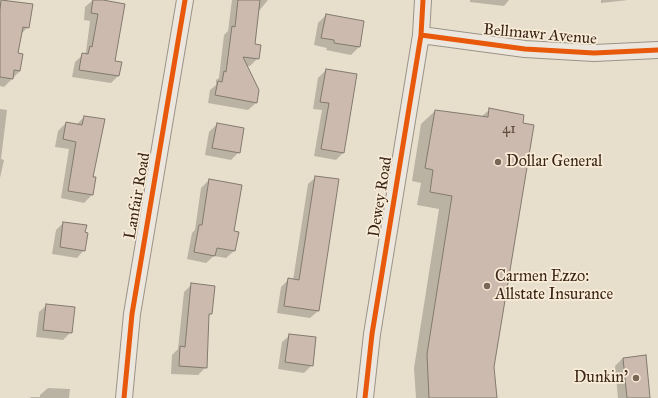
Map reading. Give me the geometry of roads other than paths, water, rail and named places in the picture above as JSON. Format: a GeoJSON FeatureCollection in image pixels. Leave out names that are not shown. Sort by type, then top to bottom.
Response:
{"type":"FeatureCollection","features":[{"type":"Feature","properties":{"kind":"street","name":"Lanfair Road"},"geometry":{"type":"LineString","coordinates":[[124,398],[132,314],[185,0]]}},
{"type":"Feature","properties":{"kind":"street","name":"Dewey Road"},"geometry":{"type":"LineString","coordinates":[[366,398],[372,334],[421,35],[423,0]]}},
{"type":"Feature","properties":{"kind":"street","name":"Bellmawr Avenue"},"geometry":{"type":"LineString","coordinates":[[421,35],[525,49],[594,53],[658,50]]}},
{"type":"Feature","properties":{"kind":"place","name":"Dollar General"},"geometry":{"type":"Point","coordinates":[498,162]}},
{"type":"Feature","properties":{"kind":"place","name":"Carmen Ezzo: Allstate Insurance"},"geometry":{"type":"Point","coordinates":[487,286]}},
{"type":"Feature","properties":{"kind":"place","name":"Dunkin'"},"geometry":{"type":"Point","coordinates":[636,378]}}]}
